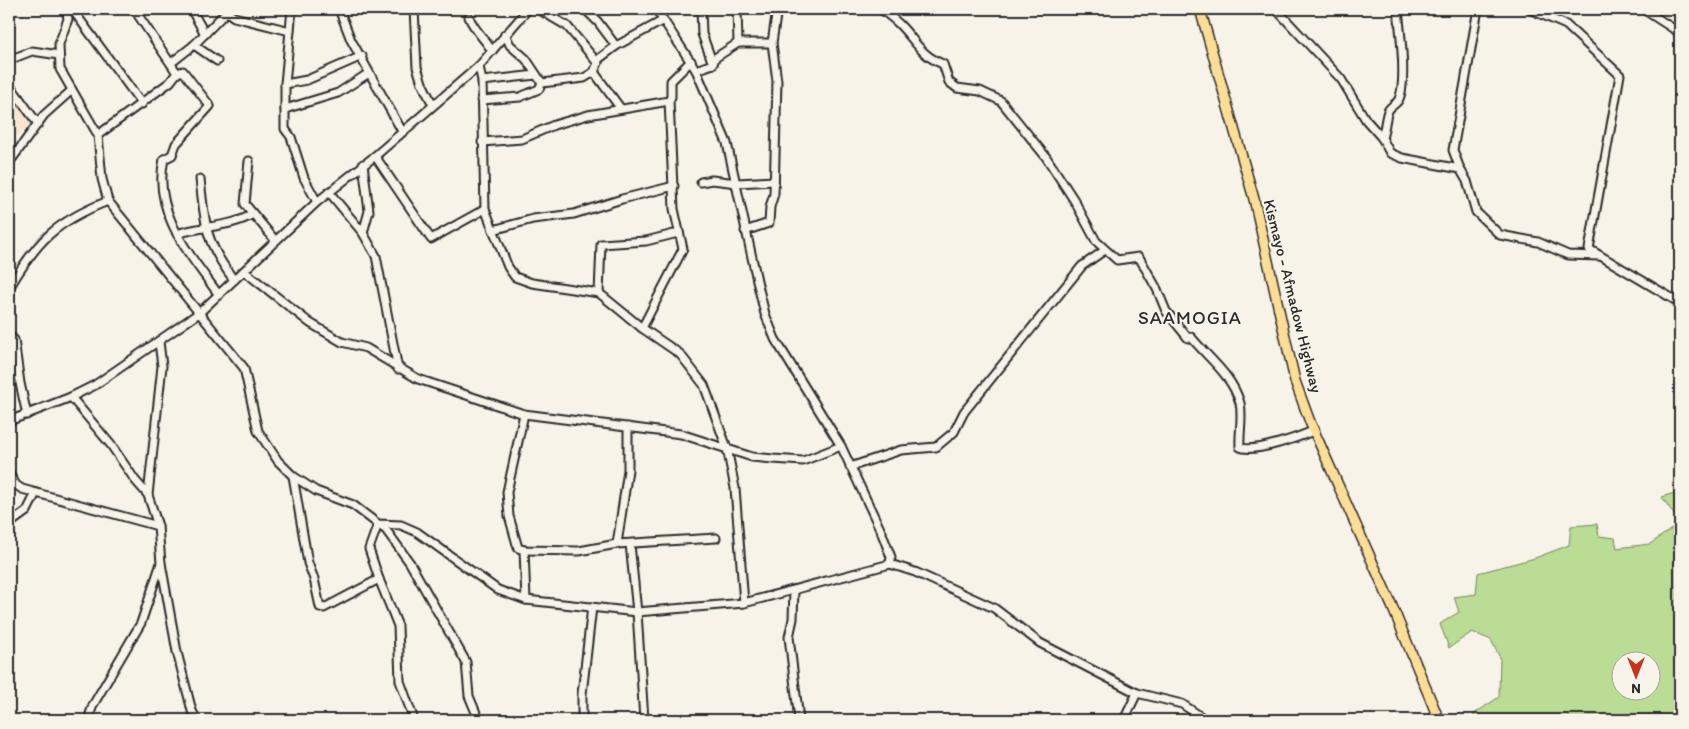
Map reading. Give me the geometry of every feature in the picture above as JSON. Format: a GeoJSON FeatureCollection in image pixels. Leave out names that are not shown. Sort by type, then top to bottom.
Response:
{"type":"FeatureCollection","features":[{"type":"Feature","properties":{"kind":"main road","name":"Kismayo - Afmadow Highway"},"geometry":{"type":"LineString","coordinates":[[1200,9],[1254,199],[1295,381],[1310,422],[1392,606],[1439,720]]}},
{"type":"Feature","properties":{"kind":"street"},"geometry":{"type":"LineString","coordinates":[[66,9],[68,19]]}},
{"type":"Feature","properties":{"kind":"street"},"geometry":{"type":"LineString","coordinates":[[134,9],[177,72]]}},
{"type":"Feature","properties":{"kind":"street"},"geometry":{"type":"LineString","coordinates":[[191,9],[205,34]]}},
{"type":"Feature","properties":{"kind":"street"},"geometry":{"type":"LineString","coordinates":[[292,9],[285,84],[285,129],[291,137],[304,178],[317,202]]}},
{"type":"Feature","properties":{"kind":"street"},"geometry":{"type":"LineString","coordinates":[[339,9],[351,40],[362,56],[369,74],[402,131]]}},
{"type":"Feature","properties":{"kind":"street"},"geometry":{"type":"LineString","coordinates":[[414,9],[417,67],[422,83],[433,105]]}},
{"type":"Feature","properties":{"kind":"street"},"geometry":{"type":"LineString","coordinates":[[9,421],[71,397],[95,384],[199,313],[317,202],[375,156],[479,66],[528,9]]}},
{"type":"Feature","properties":{"kind":"street"},"geometry":{"type":"LineString","coordinates":[[538,9],[567,26],[598,63],[594,72],[584,78],[542,83]]}},
{"type":"Feature","properties":{"kind":"street"},"geometry":{"type":"LineString","coordinates":[[585,9],[616,46]]}},
{"type":"Feature","properties":{"kind":"street"},"geometry":{"type":"LineString","coordinates":[[656,9],[662,21],[696,70],[727,143],[745,231],[765,314],[775,339],[841,446],[881,531],[891,557],[890,564]]}},
{"type":"Feature","properties":{"kind":"street"},"geometry":{"type":"LineString","coordinates":[[701,9],[702,34],[713,64]]}},
{"type":"Feature","properties":{"kind":"street"},"geometry":{"type":"LineString","coordinates":[[737,9],[738,43]]}},
{"type":"Feature","properties":{"kind":"street"},"geometry":{"type":"LineString","coordinates":[[745,231],[769,223],[774,180],[777,81],[772,43],[777,9]]}},
{"type":"Feature","properties":{"kind":"street"},"geometry":{"type":"LineString","coordinates":[[881,9],[900,25],[924,54],[944,64],[949,82],[957,88],[980,91],[1001,101],[1046,157],[1074,200],[1096,241],[1105,250],[1117,260],[1139,257],[1171,317],[1232,381],[1240,403],[1240,447],[1245,449],[1273,444],[1302,436],[1315,430]]}},
{"type":"Feature","properties":{"kind":"street"},"geometry":{"type":"LineString","coordinates":[[1276,9],[1341,79],[1366,120],[1382,138],[1390,153],[1402,158],[1460,169]]}},
{"type":"Feature","properties":{"kind":"street"},"geometry":{"type":"LineString","coordinates":[[1382,138],[1388,111],[1399,99],[1403,76],[1401,59],[1403,43],[1398,9]]}},
{"type":"Feature","properties":{"kind":"street"},"geometry":{"type":"LineString","coordinates":[[1478,9],[1453,150],[1460,169],[1468,181],[1476,212],[1500,235],[1538,242],[1568,255],[1600,256]]}},
{"type":"Feature","properties":{"kind":"street"},"geometry":{"type":"LineString","coordinates":[[1530,9],[1566,25],[1620,75],[1588,249],[1680,303]]}},
{"type":"Feature","properties":{"kind":"street"},"geometry":{"type":"LineString","coordinates":[[1642,9],[1680,33]]}},
{"type":"Feature","properties":{"kind":"street"},"geometry":{"type":"LineString","coordinates":[[171,63],[194,45],[228,10],[234,17],[290,31]]}},
{"type":"Feature","properties":{"kind":"street"},"geometry":{"type":"LineString","coordinates":[[142,104],[77,11],[68,19],[59,44],[60,70],[98,135],[102,179],[108,201],[244,368],[258,431],[278,461],[293,476],[316,491],[353,505],[386,530],[410,564],[466,662],[469,696],[479,720]]}},
{"type":"Feature","properties":{"kind":"street"},"geometry":{"type":"LineString","coordinates":[[469,17],[473,27],[482,35],[492,51]]}},
{"type":"Feature","properties":{"kind":"street"},"geometry":{"type":"LineString","coordinates":[[596,61],[616,46],[662,21]]}},
{"type":"Feature","properties":{"kind":"street"},"geometry":{"type":"LineString","coordinates":[[506,34],[510,45],[526,59],[542,83]]}},
{"type":"Feature","properties":{"kind":"street"},"geometry":{"type":"LineString","coordinates":[[713,64],[715,58],[738,43],[772,43]]}},
{"type":"Feature","properties":{"kind":"street"},"geometry":{"type":"LineString","coordinates":[[194,45],[217,62]]}},
{"type":"Feature","properties":{"kind":"street"},"geometry":{"type":"LineString","coordinates":[[9,60],[32,51],[59,55]]}},
{"type":"Feature","properties":{"kind":"street"},"geometry":{"type":"LineString","coordinates":[[285,84],[307,80],[362,56]]}},
{"type":"Feature","properties":{"kind":"street"},"geometry":{"type":"LineString","coordinates":[[642,328],[683,249],[674,210],[669,101],[671,97],[671,81],[691,62]]}},
{"type":"Feature","properties":{"kind":"street"},"geometry":{"type":"LineString","coordinates":[[696,70],[713,64]]}},
{"type":"Feature","properties":{"kind":"street"},"geometry":{"type":"LineString","coordinates":[[479,66],[482,81],[485,209],[508,267],[515,277],[532,282],[599,293],[642,328],[680,354],[704,385],[728,448],[735,488],[744,603]]}},
{"type":"Feature","properties":{"kind":"street"},"geometry":{"type":"LineString","coordinates":[[98,135],[170,82],[177,72],[183,71],[210,106],[176,144],[172,155],[163,161],[163,202],[169,219],[178,234],[219,295]]}},
{"type":"Feature","properties":{"kind":"street"},"geometry":{"type":"LineString","coordinates":[[594,72],[622,109]]}},
{"type":"Feature","properties":{"kind":"street"},"geometry":{"type":"LineString","coordinates":[[285,109],[338,93],[369,74]]}},
{"type":"Feature","properties":{"kind":"street"},"geometry":{"type":"LineString","coordinates":[[482,81],[536,75]]}},
{"type":"Feature","properties":{"kind":"street"},"geometry":{"type":"LineString","coordinates":[[482,100],[520,97],[539,90],[542,83]]}},
{"type":"Feature","properties":{"kind":"street"},"geometry":{"type":"LineString","coordinates":[[9,84],[38,124]]}},
{"type":"Feature","properties":{"kind":"street"},"geometry":{"type":"LineString","coordinates":[[9,163],[55,103],[72,90]]}},
{"type":"Feature","properties":{"kind":"street"},"geometry":{"type":"LineString","coordinates":[[482,142],[530,137],[554,125],[588,115],[669,101]]}},
{"type":"Feature","properties":{"kind":"street"},"geometry":{"type":"LineString","coordinates":[[375,156],[431,239],[485,209]]}},
{"type":"Feature","properties":{"kind":"street"},"geometry":{"type":"LineString","coordinates":[[249,161],[245,201],[253,214],[275,240]]}},
{"type":"Feature","properties":{"kind":"street"},"geometry":{"type":"LineString","coordinates":[[363,164],[369,211],[363,233]]}},
{"type":"Feature","properties":{"kind":"street"},"geometry":{"type":"LineString","coordinates":[[200,180],[205,226],[219,260],[234,280]]}},
{"type":"Feature","properties":{"kind":"street"},"geometry":{"type":"LineString","coordinates":[[701,182],[712,180],[736,184],[774,180]]}},
{"type":"Feature","properties":{"kind":"street"},"geometry":{"type":"LineString","coordinates":[[493,230],[533,219],[574,214],[622,199],[674,186]]}},
{"type":"Feature","properties":{"kind":"street"},"geometry":{"type":"LineString","coordinates":[[329,192],[363,233],[376,256],[398,368]]}},
{"type":"Feature","properties":{"kind":"street"},"geometry":{"type":"LineString","coordinates":[[9,288],[29,256],[50,232],[108,201]]}},
{"type":"Feature","properties":{"kind":"street"},"geometry":{"type":"LineString","coordinates":[[178,234],[205,226],[237,223],[253,214]]}},
{"type":"Feature","properties":{"kind":"street"},"geometry":{"type":"LineString","coordinates":[[599,293],[601,244],[646,241],[678,233]]}},
{"type":"Feature","properties":{"kind":"street"},"geometry":{"type":"LineString","coordinates":[[850,467],[901,450],[936,447],[954,432],[964,412],[1082,266],[1105,250]]}},
{"type":"Feature","properties":{"kind":"street"},"geometry":{"type":"LineString","coordinates":[[244,271],[310,323],[342,342],[366,348],[418,379],[455,393],[524,414],[681,434],[752,457],[803,461],[841,446]]}},
{"type":"Feature","properties":{"kind":"street"},"geometry":{"type":"LineString","coordinates":[[9,335],[14,340],[27,415]]}},
{"type":"Feature","properties":{"kind":"street"},"geometry":{"type":"LineString","coordinates":[[148,495],[162,366],[159,342]]}},
{"type":"Feature","properties":{"kind":"street"},"geometry":{"type":"LineString","coordinates":[[71,397],[111,445],[135,480],[148,495],[158,526],[161,563],[178,652],[192,711],[196,720]]}},
{"type":"Feature","properties":{"kind":"street"},"geometry":{"type":"LineString","coordinates":[[524,414],[507,492],[509,516],[518,548],[524,550],[579,551],[617,544],[716,538]]}},
{"type":"Feature","properties":{"kind":"street"},"geometry":{"type":"LineString","coordinates":[[617,544],[628,470],[628,427]]}},
{"type":"Feature","properties":{"kind":"street"},"geometry":{"type":"LineString","coordinates":[[9,473],[19,488],[158,526]]}},
{"type":"Feature","properties":{"kind":"street"},"geometry":{"type":"LineString","coordinates":[[293,476],[308,563],[314,579],[320,607],[324,608],[379,579]]}},
{"type":"Feature","properties":{"kind":"street"},"geometry":{"type":"LineString","coordinates":[[9,524],[27,511],[36,493]]}},
{"type":"Feature","properties":{"kind":"street"},"geometry":{"type":"LineString","coordinates":[[378,524],[369,549],[398,626],[400,681],[414,720]]}},
{"type":"Feature","properties":{"kind":"street"},"geometry":{"type":"LineString","coordinates":[[378,524],[401,525],[417,532],[498,590],[526,600],[637,612],[744,603],[890,564],[915,572],[994,608],[1040,643],[1137,693],[1182,704],[1206,720]]}},
{"type":"Feature","properties":{"kind":"street"},"geometry":{"type":"LineString","coordinates":[[630,544],[637,612],[644,720]]}},
{"type":"Feature","properties":{"kind":"street"},"geometry":{"type":"LineString","coordinates":[[524,550],[526,600]]}},
{"type":"Feature","properties":{"kind":"street"},"geometry":{"type":"LineString","coordinates":[[88,720],[93,705],[141,622],[161,563]]}},
{"type":"Feature","properties":{"kind":"street"},"geometry":{"type":"LineString","coordinates":[[794,590],[793,619],[789,637],[799,720]]}},
{"type":"Feature","properties":{"kind":"street"},"geometry":{"type":"LineString","coordinates":[[582,720],[582,694],[592,607]]}},
{"type":"Feature","properties":{"kind":"street"},"geometry":{"type":"LineString","coordinates":[[1124,720],[1137,693]]}},
{"type":"Feature","properties":{"kind":"shaded area"},"geometry":{"type":"Polygon","coordinates":[[[9,89],[35,122],[9,142],[9,89]]]}},
{"type":"Feature","properties":{"kind":"green space"},"geometry":{"type":"Polygon","coordinates":[[[1680,491],[1680,523],[1662,497],[1680,491]]]}},
{"type":"Feature","properties":{"kind":"green space"},"geometry":{"type":"Polygon","coordinates":[[[1680,523],[1680,720],[1473,720],[1474,714],[1499,697],[1500,658],[1491,640],[1472,632],[1449,648],[1440,624],[1459,612],[1454,597],[1476,594],[1478,573],[1535,558],[1569,545],[1571,526],[1597,524],[1599,536],[1615,538],[1617,548],[1650,544],[1680,523]]]}},
{"type":"Feature","properties":{"kind":"district","name":"SAAMOGIA"},"geometry":{"type":"Point","coordinates":[1190,317]}}]}
